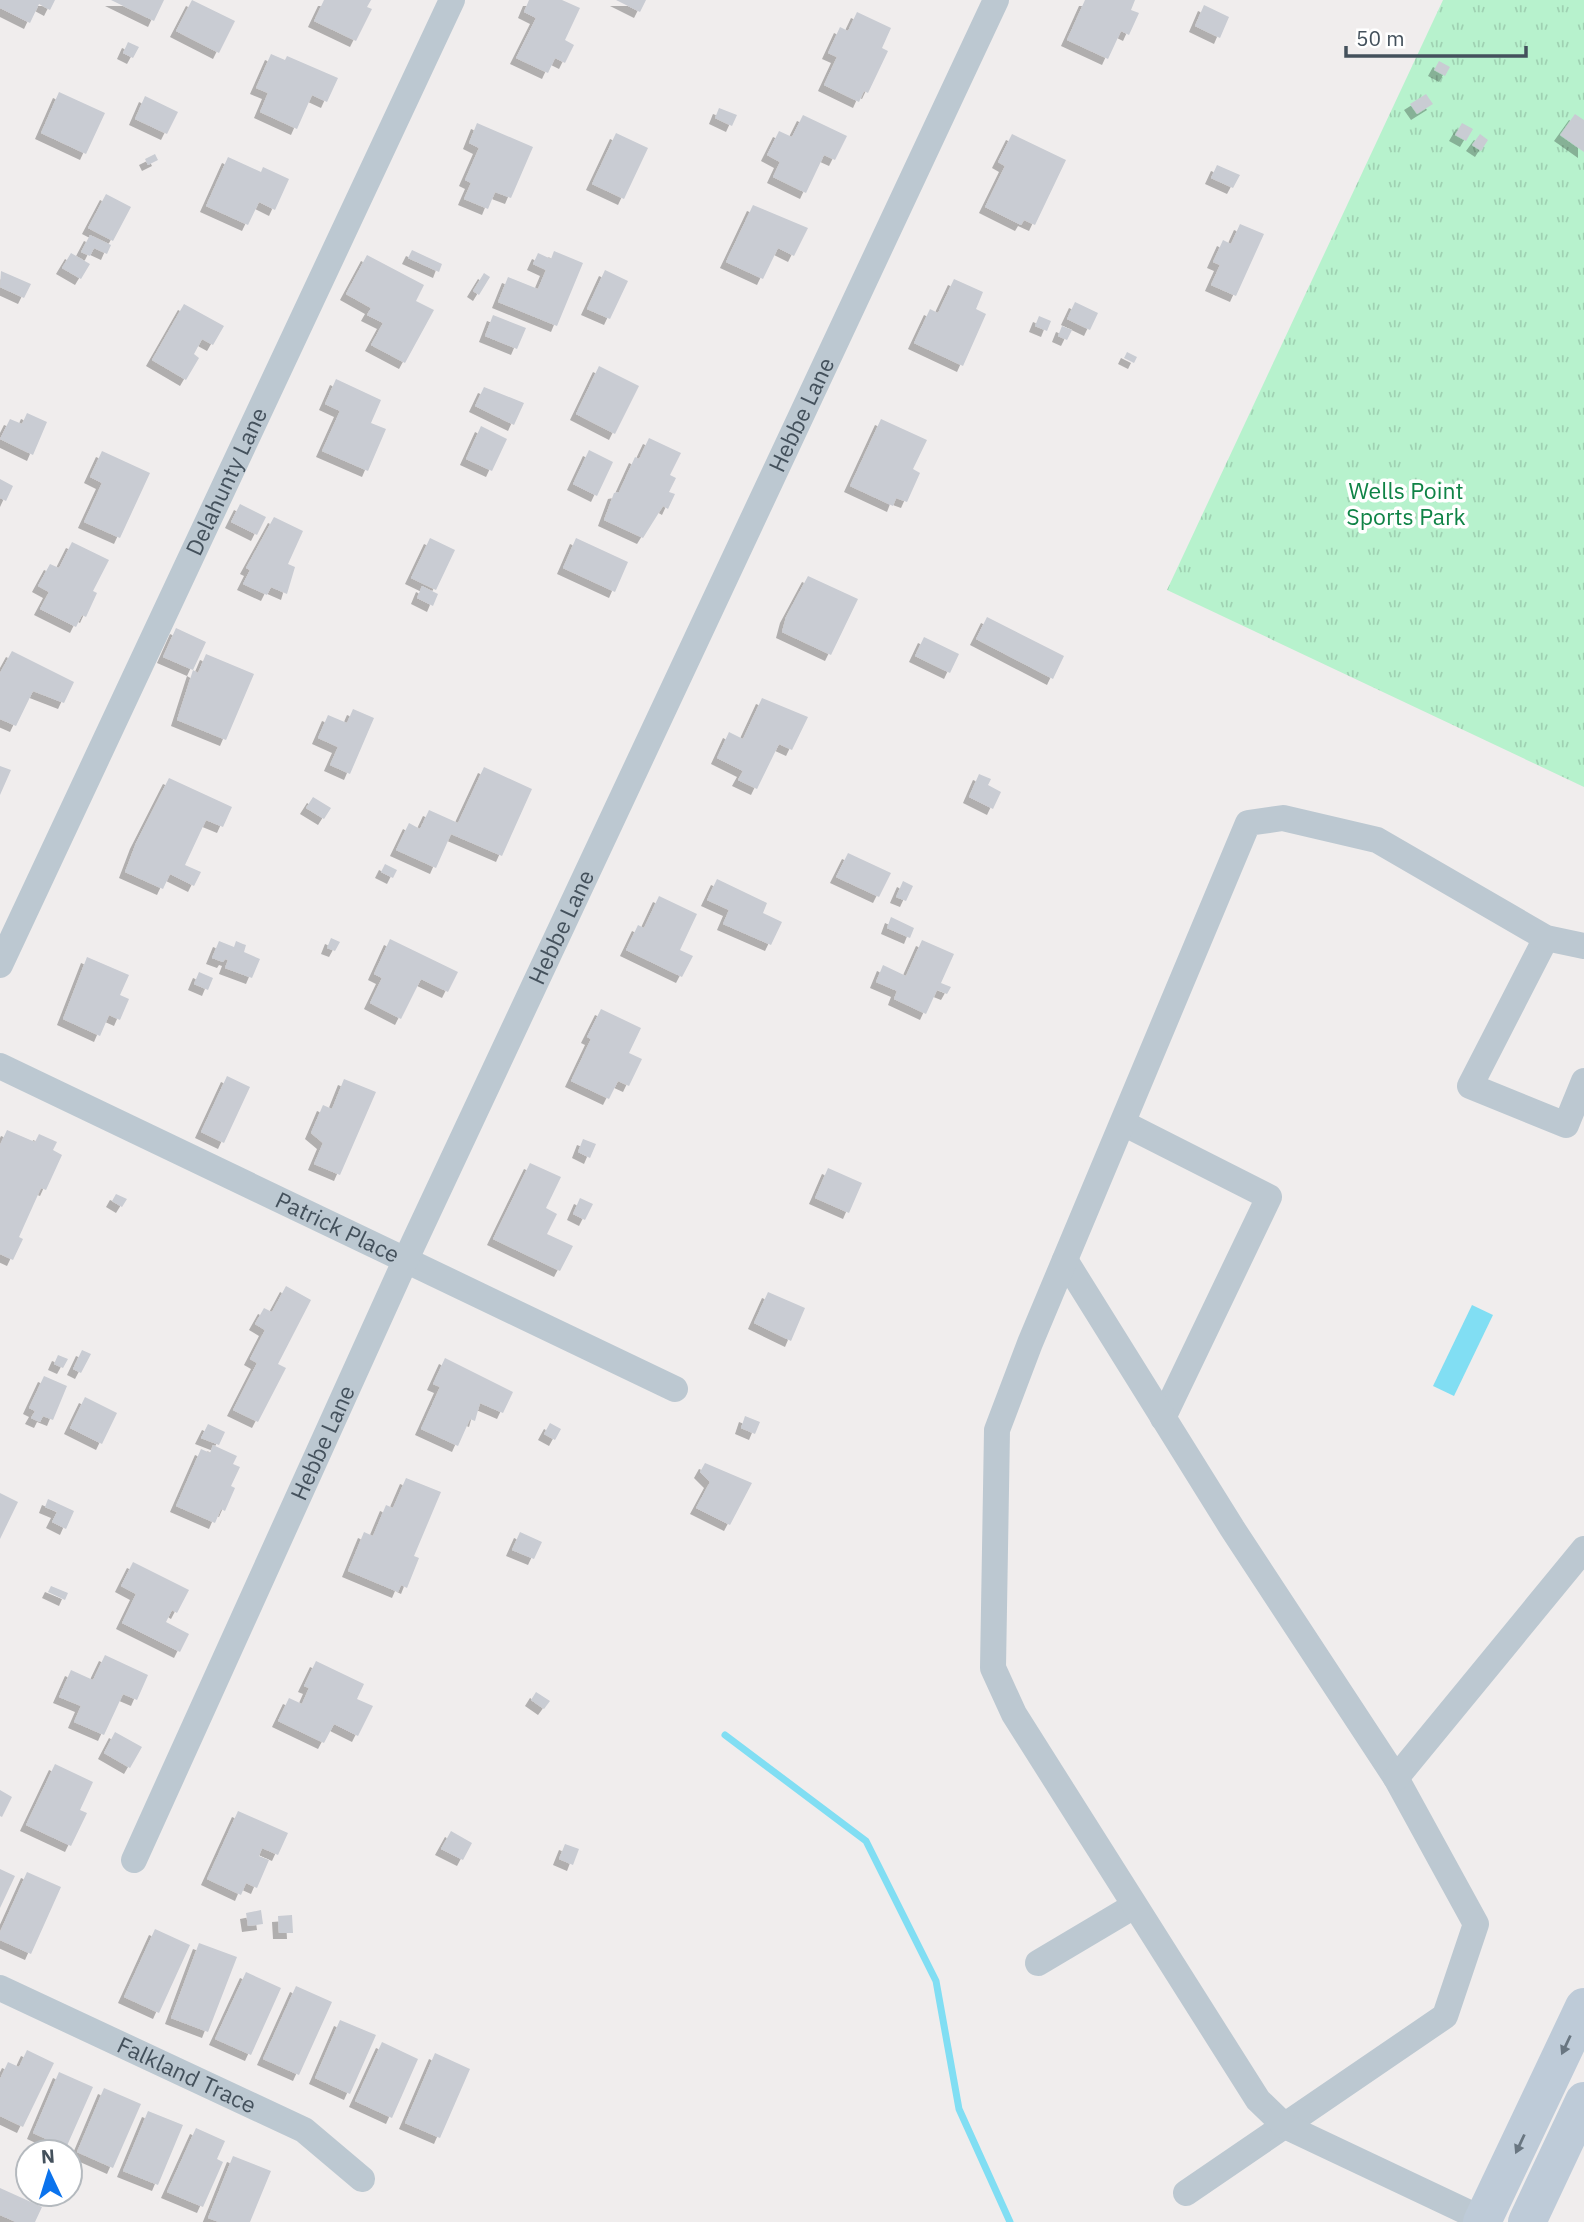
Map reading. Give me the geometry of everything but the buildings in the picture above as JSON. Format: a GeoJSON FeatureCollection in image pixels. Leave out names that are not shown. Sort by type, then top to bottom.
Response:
{"type":"FeatureCollection","features":[{"type":"Feature","properties":{"kind":"main road"},"geometry":{"type":"LineString","coordinates":[[1485,2221],[1584,2007]]}},
{"type":"Feature","properties":{"kind":"main road"},"geometry":{"type":"LineString","coordinates":[[1527,2222],[1584,2101]]}},
{"type":"Feature","properties":{"kind":"street","name":"Delahunty Lane"},"geometry":{"type":"LineString","coordinates":[[0,965],[452,0]]}},
{"type":"Feature","properties":{"kind":"street","name":"Hebbe Lane"},"geometry":{"type":"LineString","coordinates":[[134,1860],[407,1259],[996,0]]}},
{"type":"Feature","properties":{"kind":"street"},"geometry":{"type":"LineString","coordinates":[[1485,2221],[1285,2126],[1258,2101],[1014,1714],[993,1668],[996,1430],[1248,823],[1283,818],[1377,840],[1546,938],[1584,946]]}},
{"type":"Feature","properties":{"kind":"street"},"geometry":{"type":"LineString","coordinates":[[1546,938],[1470,1086],[1566,1125],[1584,1081]]}},
{"type":"Feature","properties":{"kind":"street","name":"Patrick Place"},"geometry":{"type":"LineString","coordinates":[[0,1066],[675,1389]]}},
{"type":"Feature","properties":{"kind":"street"},"geometry":{"type":"LineString","coordinates":[[1123,1123],[1269,1198],[1163,1418]]}},
{"type":"Feature","properties":{"kind":"street"},"geometry":{"type":"LineString","coordinates":[[1065,1260],[1163,1418],[1396,1778],[1476,1924],[1445,2016],[1186,2193]]}},
{"type":"Feature","properties":{"kind":"street"},"geometry":{"type":"LineString","coordinates":[[1396,1778],[1584,1549]]}},
{"type":"Feature","properties":{"kind":"street"},"geometry":{"type":"LineString","coordinates":[[1038,1964],[1133,1906]]}},
{"type":"Feature","properties":{"kind":"street","name":"Falkland Trace"},"geometry":{"type":"LineString","coordinates":[[0,1988],[304,2130],[362,2179]]}},
{"type":"Feature","properties":{"kind":"green space","name":"Wells Point Sports Park"},"geometry":{"type":"Polygon","coordinates":[[[1443,0],[1584,0],[1584,787],[1167,590],[1443,0]]]}},
{"type":"Feature","properties":{"kind":"water"},"geometry":{"type":"Polygon","coordinates":[[[1472,1305],[1493,1315],[1454,1396],[1433,1386],[1472,1305]]]}},
{"type":"Feature","properties":{"kind":"waterway"},"geometry":{"type":"LineString","coordinates":[[725,1735],[866,1841],[936,1981],[959,2109],[1010,2222]]}}]}
